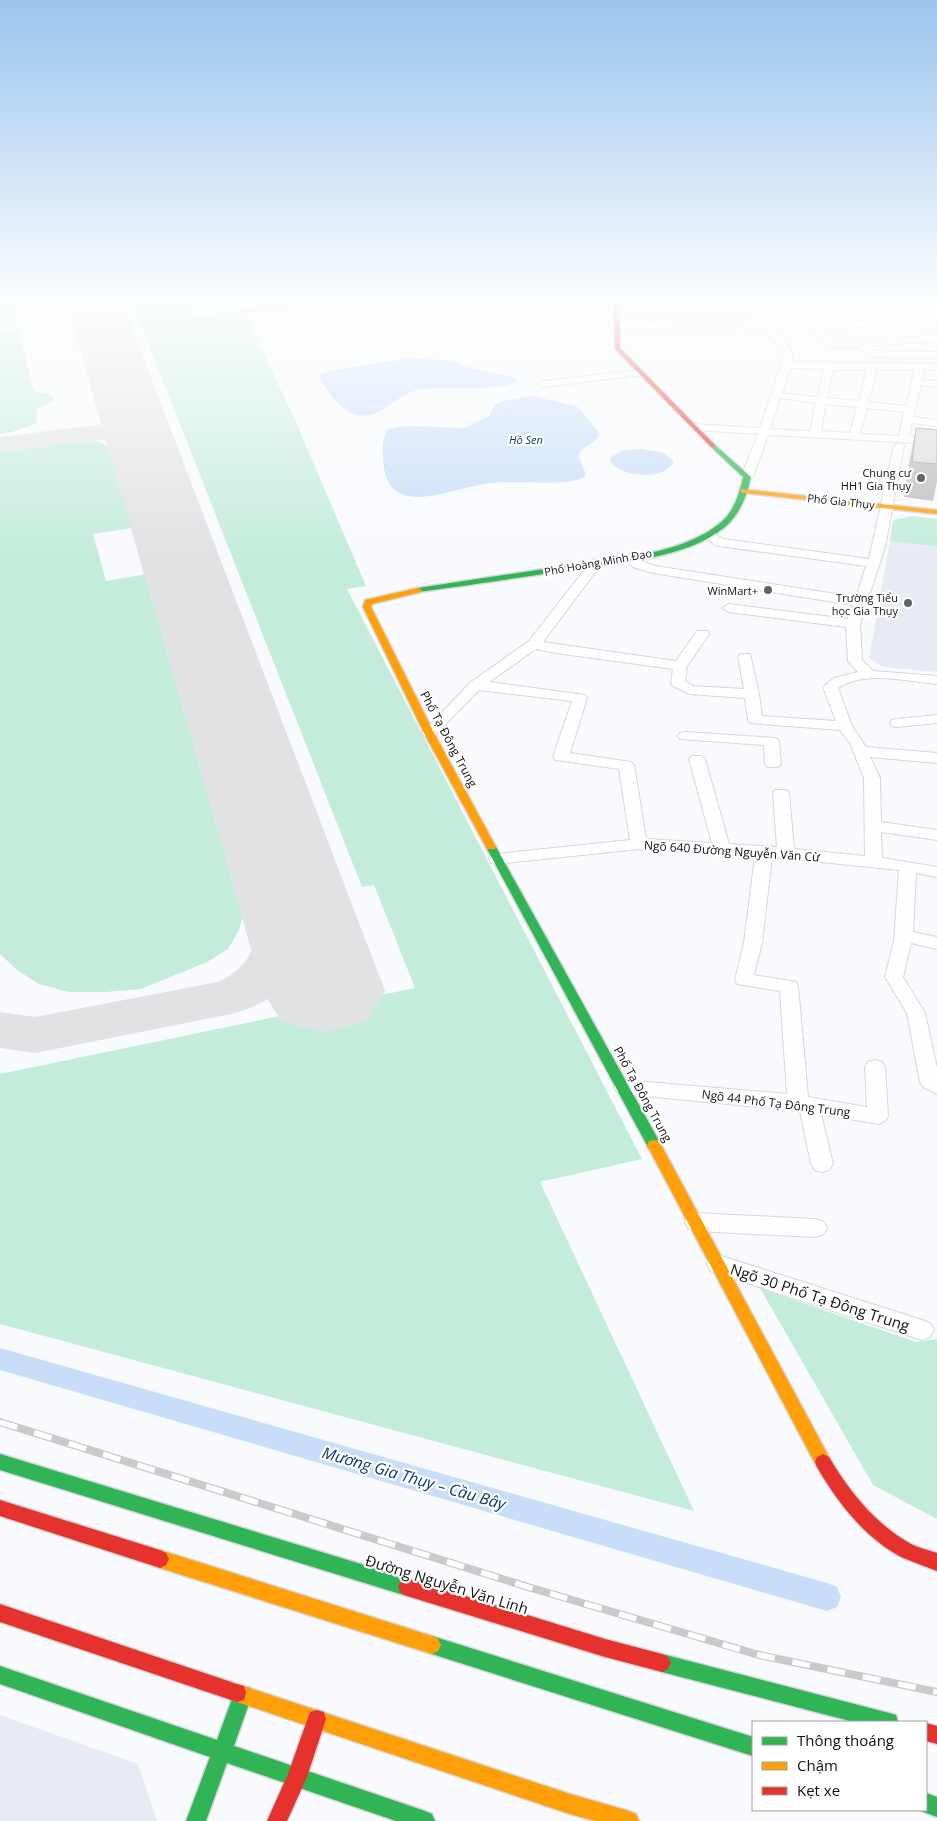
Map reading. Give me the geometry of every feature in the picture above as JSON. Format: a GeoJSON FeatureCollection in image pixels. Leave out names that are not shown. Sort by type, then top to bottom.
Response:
{"type":"FeatureCollection","features":[{"type":"Feature","properties":{"kind":"main road"},"geometry":{"type":"LineString","coordinates":[[656,389],[747,477]]}},
{"type":"Feature","properties":{"kind":"main road","name":"Phố Hoàng Minh Đạo"},"geometry":{"type":"LineString","coordinates":[[368,602],[406,592],[630,558],[681,545],[709,534],[731,517],[738,509],[747,477]]}},
{"type":"Feature","properties":{"kind":"main road","name":"Phố Gia Thụy"},"geometry":{"type":"LineString","coordinates":[[744,491],[937,512]]}},
{"type":"Feature","properties":{"kind":"main road","name":"Phố Tạ Đông Trung"},"geometry":{"type":"LineString","coordinates":[[368,602],[369,611],[429,733],[553,962],[624,1088],[792,1407],[835,1484],[861,1517],[902,1548],[937,1562]]}},
{"type":"Feature","properties":{"kind":"main road","name":"Đường Nguyễn Văn Linh"},"geometry":{"type":"LineString","coordinates":[[0,1462],[605,1648],[885,1721]]}},
{"type":"Feature","properties":{"kind":"main road"},"geometry":{"type":"LineString","coordinates":[[0,1508],[752,1747]]}},
{"type":"Feature","properties":{"kind":"main road"},"geometry":{"type":"LineString","coordinates":[[0,1613],[570,1804],[629,1821]]}},
{"type":"Feature","properties":{"kind":"main road"},"geometry":{"type":"LineString","coordinates":[[0,1675],[426,1821]]}},
{"type":"Feature","properties":{"kind":"main road"},"geometry":{"type":"LineString","coordinates":[[196,1821],[220,1751],[243,1695]]}},
{"type":"Feature","properties":{"kind":"main road"},"geometry":{"type":"LineString","coordinates":[[277,1821],[297,1777],[316,1719]]}},
{"type":"Feature","properties":{"kind":"street"},"geometry":{"type":"LineString","coordinates":[[747,477],[753,466],[762,432],[778,389]]}},
{"type":"Feature","properties":{"kind":"street"},"geometry":{"type":"LineString","coordinates":[[815,433],[824,389]]}},
{"type":"Feature","properties":{"kind":"street"},"geometry":{"type":"LineString","coordinates":[[854,436],[867,389]]}},
{"type":"Feature","properties":{"kind":"street"},"geometry":{"type":"LineString","coordinates":[[869,675],[854,661],[853,624],[874,563],[888,507],[905,409],[913,389]]}},
{"type":"Feature","properties":{"kind":"street"},"geometry":{"type":"LineString","coordinates":[[776,395],[905,409],[937,423]]}},
{"type":"Feature","properties":{"kind":"street"},"geometry":{"type":"LineString","coordinates":[[694,427],[854,436],[937,448]]}},
{"type":"Feature","properties":{"kind":"street"},"geometry":{"type":"LineString","coordinates":[[762,432],[814,440],[937,440]]}},
{"type":"Feature","properties":{"kind":"street"},"geometry":{"type":"LineString","coordinates":[[709,534],[718,542],[874,563]]}},
{"type":"Feature","properties":{"kind":"street"},"geometry":{"type":"LineString","coordinates":[[630,558],[637,564],[653,569],[861,602]]}},
{"type":"Feature","properties":{"kind":"street"},"geometry":{"type":"LineString","coordinates":[[429,733],[476,685],[534,644],[596,563]]}},
{"type":"Feature","properties":{"kind":"street"},"geometry":{"type":"LineString","coordinates":[[729,608],[853,624]]}},
{"type":"Feature","properties":{"kind":"street"},"geometry":{"type":"LineString","coordinates":[[702,634],[680,666],[678,682],[690,690],[752,694]]}},
{"type":"Feature","properties":{"kind":"street"},"geometry":{"type":"LineString","coordinates":[[534,644],[556,649],[680,666]]}},
{"type":"Feature","properties":{"kind":"street"},"geometry":{"type":"LineString","coordinates":[[745,657],[752,694],[753,740]]}},
{"type":"Feature","properties":{"kind":"street"},"geometry":{"type":"LineString","coordinates":[[874,863],[872,778],[860,751],[845,726],[830,687],[837,681],[869,675],[937,680]]}},
{"type":"Feature","properties":{"kind":"street"},"geometry":{"type":"LineString","coordinates":[[476,685],[580,698],[561,757],[626,765],[639,844]]}},
{"type":"Feature","properties":{"kind":"street"},"geometry":{"type":"LineString","coordinates":[[896,724],[937,719]]}},
{"type":"Feature","properties":{"kind":"street"},"geometry":{"type":"LineString","coordinates":[[754,720],[845,726]]}},
{"type":"Feature","properties":{"kind":"street"},"geometry":{"type":"LineString","coordinates":[[685,736],[771,741],[773,764]]}},
{"type":"Feature","properties":{"kind":"street"},"geometry":{"type":"LineString","coordinates":[[860,751],[937,758]]}},
{"type":"Feature","properties":{"kind":"street"},"geometry":{"type":"LineString","coordinates":[[697,759],[722,848]]}},
{"type":"Feature","properties":{"kind":"street"},"geometry":{"type":"LineString","coordinates":[[781,793],[786,854]]}},
{"type":"Feature","properties":{"kind":"street"},"geometry":{"type":"LineString","coordinates":[[874,826],[937,835]]}},
{"type":"Feature","properties":{"kind":"street","name":"Ngõ 640 Đường Nguyễn Văn Cừ"},"geometry":{"type":"LineString","coordinates":[[498,858],[639,844],[764,851],[908,866],[937,872]]}},
{"type":"Feature","properties":{"kind":"street"},"geometry":{"type":"LineString","coordinates":[[764,851],[753,942],[744,980],[789,986],[803,1104],[822,1164]]}},
{"type":"Feature","properties":{"kind":"street"},"geometry":{"type":"LineString","coordinates":[[908,866],[904,936],[894,977],[928,1033],[930,1082],[937,1087]]}},
{"type":"Feature","properties":{"kind":"street"},"geometry":{"type":"LineString","coordinates":[[904,936],[937,943]]}},
{"type":"Feature","properties":{"kind":"street","name":"Ngõ 44 Phố Tạ Đông Trung"},"geometry":{"type":"LineString","coordinates":[[624,1088],[803,1104],[878,1116],[875,1067]]}},
{"type":"Feature","properties":{"kind":"street"},"geometry":{"type":"LineString","coordinates":[[696,1222],[816,1228]]}},
{"type":"Feature","properties":{"kind":"street","name":"Ngõ 30 Phố Tạ Đông Trung"},"geometry":{"type":"LineString","coordinates":[[718,1264],[922,1330]]}},
{"type":"Feature","properties":{"kind":"shaded area","name":"Trường Tiểu học Gia Thụy"},"geometry":{"type":"Polygon","coordinates":[[[890,541],[937,547],[937,672],[883,667],[869,658],[890,541]]]}},
{"type":"Feature","properties":{"kind":"shaded area"},"geometry":{"type":"Polygon","coordinates":[[[0,1715],[138,1764],[157,1821],[0,1821],[0,1715]]]}},
{"type":"Feature","properties":{"kind":"green space"},"geometry":{"type":"Polygon","coordinates":[[[0,389],[33,389],[34,392],[49,394],[53,397],[53,401],[36,410],[37,423],[12,432],[0,434],[0,389]]]}},
{"type":"Feature","properties":{"kind":"green space"},"geometry":{"type":"Polygon","coordinates":[[[166,389],[280,389],[295,420],[366,586],[347,589],[642,1159],[540,1182],[694,1511],[0,1324],[0,1074],[415,988],[374,885],[362,887],[166,389]]]}},
{"type":"Feature","properties":{"kind":"green space"},"geometry":{"type":"Polygon","coordinates":[[[87,440],[101,443],[112,451],[132,528],[93,534],[106,581],[147,574],[244,913],[238,932],[228,949],[207,962],[141,989],[106,992],[69,992],[39,984],[17,970],[0,954],[0,450],[87,440]]]}},
{"type":"Feature","properties":{"kind":"green space"},"geometry":{"type":"Polygon","coordinates":[[[912,516],[937,519],[937,547],[890,541],[893,520],[912,516]]]}},
{"type":"Feature","properties":{"kind":"green space"},"geometry":{"type":"Polygon","coordinates":[[[760,1288],[916,1342],[937,1339],[937,1519],[873,1485],[760,1288]]]}},
{"type":"Feature","properties":{"kind":"water"},"geometry":{"type":"Polygon","coordinates":[[[327,389],[429,389],[409,393],[382,410],[366,415],[351,413],[327,389]]]}},
{"type":"Feature","properties":{"kind":"water","name":"Hồ Sen"},"geometry":{"type":"Polygon","coordinates":[[[532,396],[576,406],[600,434],[578,456],[586,474],[582,478],[574,481],[554,483],[490,483],[421,497],[408,496],[397,491],[389,483],[383,459],[383,444],[387,430],[413,426],[465,428],[489,416],[495,405],[503,401],[532,396]]]}},
{"type":"Feature","properties":{"kind":"water"},"geometry":{"type":"Polygon","coordinates":[[[641,449],[661,452],[672,459],[673,463],[668,469],[660,473],[642,475],[623,471],[610,461],[611,457],[622,451],[641,449]]]}},
{"type":"Feature","properties":{"kind":"building"},"geometry":{"type":"Polygon","coordinates":[[[916,428],[937,430],[937,464],[912,462],[916,428]]]}},
{"type":"Feature","properties":{"kind":"waterway","name":"Mương Gia Thụy – Cầu Bây"},"geometry":{"type":"LineString","coordinates":[[0,1359],[827,1597]]}},
{"type":"Feature","properties":{"kind":"taxiway"},"geometry":{"type":"LineString","coordinates":[[0,445],[136,428]]}},
{"type":"Feature","properties":{"kind":"taxiway"},"geometry":{"type":"LineString","coordinates":[[0,1030],[35,1035],[231,997],[252,986],[268,966],[274,954],[282,926],[289,887]]}},
{"type":"Feature","properties":{"kind":"runway"},"geometry":{"type":"LineString","coordinates":[[123,389],[324,991]]}},
{"type":"Feature","properties":{"kind":"railway"},"geometry":{"type":"LineString","coordinates":[[0,1422],[528,1587],[759,1655],[937,1692]]}},
{"type":"Feature","properties":{"kind":"traffic: fast"},"geometry":{"type":"LineString","coordinates":[[418,590],[644,556],[666,551],[705,536],[721,526],[731,516],[744,491],[747,477],[713,446]]}},
{"type":"Feature","properties":{"kind":"traffic: fast"},"geometry":{"type":"LineString","coordinates":[[491,847],[654,1145]]}},
{"type":"Feature","properties":{"kind":"traffic: fast"},"geometry":{"type":"LineString","coordinates":[[0,1462],[407,1587]]}},
{"type":"Feature","properties":{"kind":"traffic: fast"},"geometry":{"type":"LineString","coordinates":[[432,1645],[752,1747]]}},
{"type":"Feature","properties":{"kind":"traffic: fast"},"geometry":{"type":"LineString","coordinates":[[662,1663],[885,1721]]}},
{"type":"Feature","properties":{"kind":"traffic: fast"},"geometry":{"type":"LineString","coordinates":[[0,1675],[425,1821]]}},
{"type":"Feature","properties":{"kind":"traffic: fast"},"geometry":{"type":"LineString","coordinates":[[196,1821],[243,1695]]}},
{"type":"Feature","properties":{"kind":"traffic: fast"},"geometry":{"type":"LineString","coordinates":[[927,1803],[937,1807]]}},
{"type":"Feature","properties":{"kind":"traffic: slow"},"geometry":{"type":"LineString","coordinates":[[744,491],[937,512]]}},
{"type":"Feature","properties":{"kind":"traffic: slow"},"geometry":{"type":"LineString","coordinates":[[418,590],[368,602],[367,607],[429,733],[491,847]]}},
{"type":"Feature","properties":{"kind":"traffic: slow"},"geometry":{"type":"LineString","coordinates":[[654,1145],[823,1462]]}},
{"type":"Feature","properties":{"kind":"traffic: slow"},"geometry":{"type":"LineString","coordinates":[[160,1559],[432,1645]]}},
{"type":"Feature","properties":{"kind":"traffic: slow"},"geometry":{"type":"LineString","coordinates":[[237,1693],[570,1804],[629,1821]]}},
{"type":"Feature","properties":{"kind":"traffic: jam"},"geometry":{"type":"LineString","coordinates":[[657,389],[713,446]]}},
{"type":"Feature","properties":{"kind":"traffic: jam"},"geometry":{"type":"LineString","coordinates":[[823,1462],[847,1499],[877,1530],[888,1539],[914,1554],[937,1562]]}},
{"type":"Feature","properties":{"kind":"traffic: jam"},"geometry":{"type":"LineString","coordinates":[[0,1508],[160,1559]]}},
{"type":"Feature","properties":{"kind":"traffic: jam"},"geometry":{"type":"LineString","coordinates":[[407,1587],[605,1648],[662,1663]]}},
{"type":"Feature","properties":{"kind":"traffic: jam"},"geometry":{"type":"LineString","coordinates":[[0,1613],[237,1693]]}},
{"type":"Feature","properties":{"kind":"traffic: jam"},"geometry":{"type":"LineString","coordinates":[[277,1821],[297,1777],[317,1719]]}},
{"type":"Feature","properties":{"kind":"traffic: jam"},"geometry":{"type":"LineString","coordinates":[[927,1732],[937,1735]]}},
{"type":"Feature","properties":{"kind":"place","name":"Chung cư HH1 Gia Thụy"},"geometry":{"type":"Point","coordinates":[921,478]}},
{"type":"Feature","properties":{"kind":"place","name":"WinMart+"},"geometry":{"type":"Point","coordinates":[768,590]}},
{"type":"Feature","properties":{"kind":"place","name":"Trường Tiểu học Gia Thụy"},"geometry":{"type":"Point","coordinates":[908,603]}}]}
